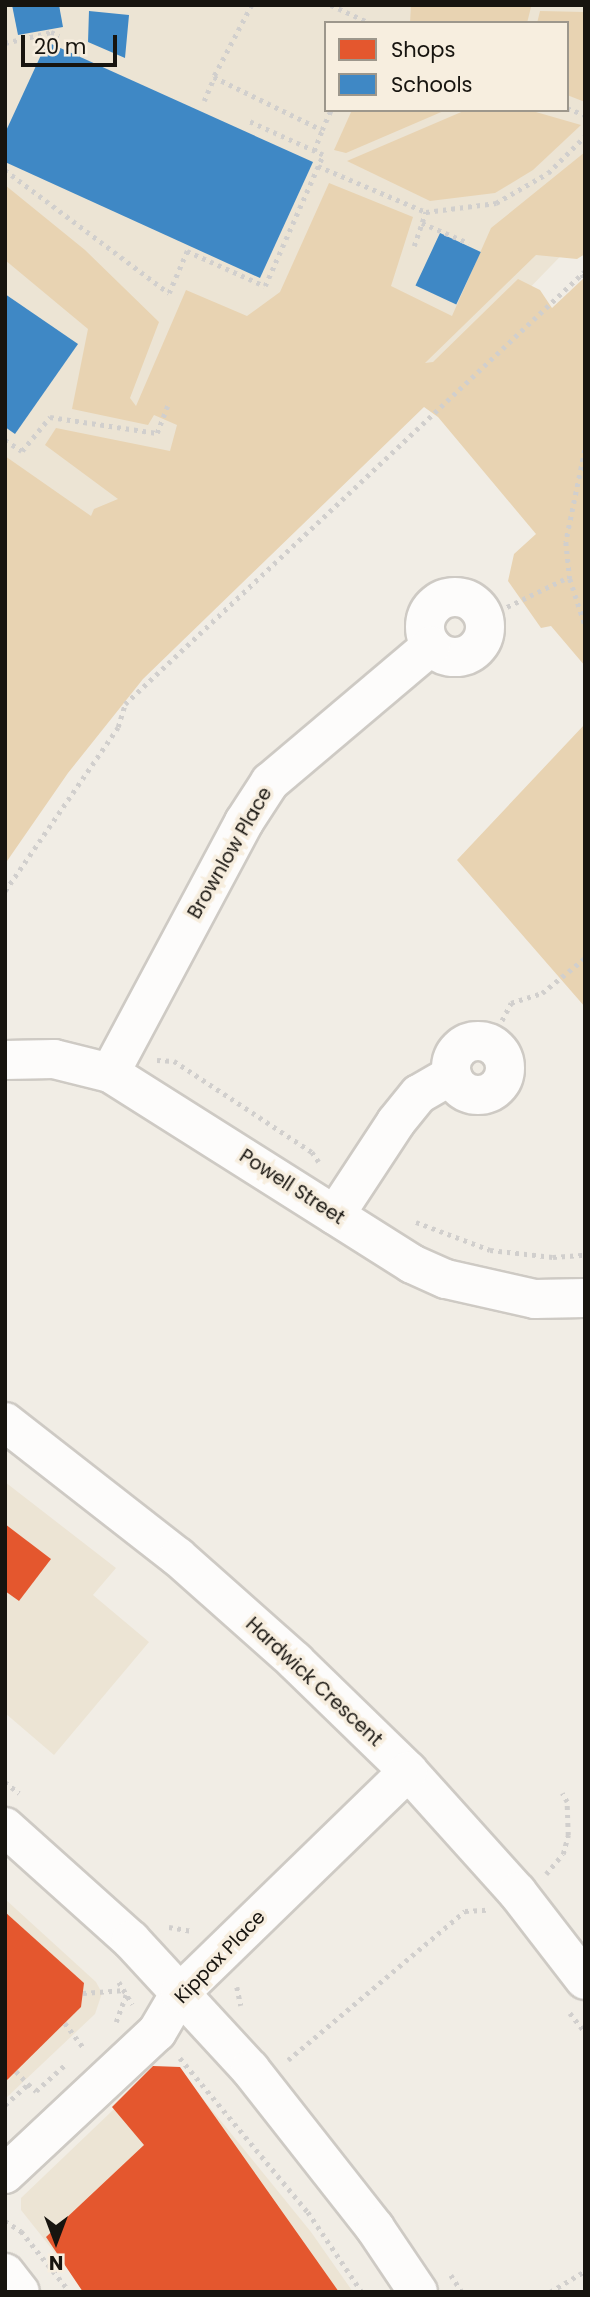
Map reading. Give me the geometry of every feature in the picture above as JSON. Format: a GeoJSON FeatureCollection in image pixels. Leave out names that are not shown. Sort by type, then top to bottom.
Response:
{"type":"FeatureCollection","features":[{"type":"Feature","properties":{"kind":"street","name":"Brownlow Place"},"geometry":{"type":"LineString","coordinates":[[110,1073],[244,822],[270,782],[431,646],[425,631],[426,615],[436,602],[451,596],[466,598],[484,618]]}},
{"type":"Feature","properties":{"kind":"street"},"geometry":{"type":"LineString","coordinates":[[342,1204],[419,1094],[452,1075],[460,1088],[474,1095],[489,1093],[501,1083],[506,1068],[502,1054],[490,1043]]}},
{"type":"Feature","properties":{"kind":"street","name":"Powell Street"},"geometry":{"type":"LineString","coordinates":[[5,1060],[54,1059],[110,1073],[342,1204],[446,1279],[535,1299],[585,1298]]}},
{"type":"Feature","properties":{"kind":"street","name":"Hardwick Crescent"},"geometry":{"type":"LineString","coordinates":[[5,1422],[200,1576],[296,1661],[408,1771],[517,1892],[573,1991]]}},
{"type":"Feature","properties":{"kind":"street","name":"Kippax Place"},"geometry":{"type":"LineString","coordinates":[[5,2174],[157,2032],[180,1993],[408,1771]]}},
{"type":"Feature","properties":{"kind":"street"},"geometry":{"type":"LineString","coordinates":[[5,1827],[131,1940],[261,2083],[375,2228],[418,2292]]}},
{"type":"Feature","properties":{"kind":"street"},"geometry":{"type":"LineString","coordinates":[[5,2273],[20,2292]]}},
{"type":"Feature","properties":{"kind":"path"},"geometry":{"type":"LineString","coordinates":[[204,101],[252,5]]}},
{"type":"Feature","properties":{"kind":"path"},"geometry":{"type":"LineString","coordinates":[[331,5],[366,21]]}},
{"type":"Feature","properties":{"kind":"path"},"geometry":{"type":"LineString","coordinates":[[5,43],[51,32],[59,35]]}},
{"type":"Feature","properties":{"kind":"path"},"geometry":{"type":"LineString","coordinates":[[214,77],[322,130]]}},
{"type":"Feature","properties":{"kind":"path"},"geometry":{"type":"LineString","coordinates":[[314,151],[330,112]]}},
{"type":"Feature","properties":{"kind":"path"},"geometry":{"type":"LineString","coordinates":[[5,170],[169,293],[187,251],[265,286],[323,155],[248,121]]}},
{"type":"Feature","properties":{"kind":"path"},"geometry":{"type":"LineString","coordinates":[[318,166],[426,212],[496,203],[548,173],[585,136]]}},
{"type":"Feature","properties":{"kind":"path"},"geometry":{"type":"LineString","coordinates":[[414,246],[426,212]]}},
{"type":"Feature","properties":{"kind":"path"},"geometry":{"type":"LineString","coordinates":[[422,223],[469,243]]}},
{"type":"Feature","properties":{"kind":"path"},"geometry":{"type":"LineString","coordinates":[[5,891],[118,727],[125,704],[583,272],[585,280]]}},
{"type":"Feature","properties":{"kind":"path"},"geometry":{"type":"LineString","coordinates":[[5,440],[22,452],[50,417],[157,433],[169,401]]}},
{"type":"Feature","properties":{"kind":"path"},"geometry":{"type":"LineString","coordinates":[[585,450],[566,542],[570,576],[585,625]]}},
{"type":"Feature","properties":{"kind":"path"},"geometry":{"type":"LineString","coordinates":[[484,618],[570,576]]}},
{"type":"Feature","properties":{"kind":"path"},"geometry":{"type":"LineString","coordinates":[[490,1043],[511,1003],[542,993],[585,958]]}},
{"type":"Feature","properties":{"kind":"path"},"geometry":{"type":"LineString","coordinates":[[149,1062],[174,1061],[312,1152],[342,1204]]}},
{"type":"Feature","properties":{"kind":"path"},"geometry":{"type":"LineString","coordinates":[[409,1219],[490,1250],[553,1258],[585,1255]]}},
{"type":"Feature","properties":{"kind":"path"},"geometry":{"type":"LineString","coordinates":[[483,1899],[492,1909]]}},
{"type":"Feature","properties":{"kind":"path"},"geometry":{"type":"LineString","coordinates":[[225,2112],[465,1911]]}},
{"type":"Feature","properties":{"kind":"path"},"geometry":{"type":"LineString","coordinates":[[117,1978],[123,1993],[308,2212],[362,2292]]}},
{"type":"Feature","properties":{"kind":"path"},"geometry":{"type":"LineString","coordinates":[[573,1991],[585,2032]]}},
{"type":"Feature","properties":{"kind":"path"},"geometry":{"type":"LineString","coordinates":[[83,1993],[123,1993]]}},
{"type":"Feature","properties":{"kind":"path"},"geometry":{"type":"LineString","coordinates":[[110,2029],[123,1993]]}},
{"type":"Feature","properties":{"kind":"path"},"geometry":{"type":"LineString","coordinates":[[65,2023],[84,2048]]}},
{"type":"Feature","properties":{"kind":"path"},"geometry":{"type":"LineString","coordinates":[[16,2071],[36,2091],[94,2042]]}},
{"type":"Feature","properties":{"kind":"path"},"geometry":{"type":"LineString","coordinates":[[5,2105],[29,2084]]}},
{"type":"Feature","properties":{"kind":"path"},"geometry":{"type":"LineString","coordinates":[[5,2221],[20,2231],[70,2292]]}},
{"type":"Feature","properties":{"kind":"path"},"geometry":{"type":"LineString","coordinates":[[550,2292],[585,2271]]}},
{"type":"Feature","properties":{"kind":"shaded area"},"geometry":{"type":"Polygon","coordinates":[[[5,5],[585,5],[585,231],[446,374],[127,678],[5,855],[5,5]]]}},
{"type":"Feature","properties":{"kind":"shaded area"},"geometry":{"type":"Polygon","coordinates":[[[411,5],[531,7],[528,21],[410,21],[411,5]]]}},
{"type":"Feature","properties":{"kind":"shaded area"},"geometry":{"type":"Polygon","coordinates":[[[540,11],[585,12],[585,102],[569,96],[569,21],[538,21],[540,11]]]}},
{"type":"Feature","properties":{"kind":"shaded area"},"geometry":{"type":"Polygon","coordinates":[[[351,112],[441,112],[346,153],[334,150],[351,112]]]}},
{"type":"Feature","properties":{"kind":"shaded area"},"geometry":{"type":"Polygon","coordinates":[[[461,112],[536,112],[581,125],[533,170],[495,193],[430,201],[347,161],[461,112]]]}},
{"type":"Feature","properties":{"kind":"shaded area"},"geometry":{"type":"Polygon","coordinates":[[[585,152],[585,254],[577,259],[536,255],[425,363],[433,362],[518,279],[540,290],[552,308],[585,277],[585,666],[551,626],[541,628],[508,581],[514,554],[536,534],[438,417],[424,407],[143,679],[68,773],[5,864],[5,456],[91,516],[94,509],[118,499],[45,445],[56,428],[170,451],[177,425],[154,415],[148,425],[72,409],[88,329],[5,260],[5,185],[85,250],[159,322],[130,398],[136,406],[186,290],[247,316],[280,292],[329,183],[413,217],[391,286],[452,316],[491,228],[585,152]]]}},
{"type":"Feature","properties":{"kind":"shaded area"},"geometry":{"type":"Polygon","coordinates":[[[585,666],[585,1007],[457,860],[584,725],[585,666]]]}},
{"type":"Feature","properties":{"kind":"shaded area"},"geometry":{"type":"Polygon","coordinates":[[[5,1482],[116,1568],[93,1595],[149,1642],[54,1755],[5,1713],[5,1482]]]}},
{"type":"Feature","properties":{"kind":"shaded area"},"geometry":{"type":"Polygon","coordinates":[[[5,1899],[96,1982],[102,1993],[95,2014],[5,2099],[5,1899]]]}},
{"type":"Feature","properties":{"kind":"shaded area"},"geometry":{"type":"Polygon","coordinates":[[[159,2066],[182,2073],[311,2232],[353,2292],[86,2292],[21,2210],[21,2198],[159,2066]]]}},
{"type":"Feature","properties":{"kind":"building: Shops"},"geometry":{"type":"Polygon","coordinates":[[[5,1524],[51,1559],[19,1601],[5,1591],[5,1524]]]}},
{"type":"Feature","properties":{"kind":"building: Shops"},"geometry":{"type":"Polygon","coordinates":[[[5,1912],[84,1983],[81,2007],[5,2082],[5,1912]]]}},
{"type":"Feature","properties":{"kind":"building: Shops"},"geometry":{"type":"Polygon","coordinates":[[[153,2066],[180,2067],[339,2292],[83,2292],[46,2237],[144,2145],[112,2107],[153,2066]]]}},
{"type":"Feature","properties":{"kind":"building: Schools"},"geometry":{"type":"Polygon","coordinates":[[[12,5],[59,5],[63,27],[18,35],[12,5]]]}},
{"type":"Feature","properties":{"kind":"building: Schools"},"geometry":{"type":"Polygon","coordinates":[[[89,11],[129,15],[125,58],[88,42],[89,11]]]}},
{"type":"Feature","properties":{"kind":"building: Schools"},"geometry":{"type":"Polygon","coordinates":[[[47,42],[313,162],[260,278],[5,162],[5,133],[47,42]]]}},
{"type":"Feature","properties":{"kind":"building: Schools"},"geometry":{"type":"Polygon","coordinates":[[[440,233],[481,252],[456,305],[415,286],[440,233]]]}},
{"type":"Feature","properties":{"kind":"building: Schools"},"geometry":{"type":"Polygon","coordinates":[[[5,294],[78,344],[15,434],[5,427],[5,294]]]}}]}
